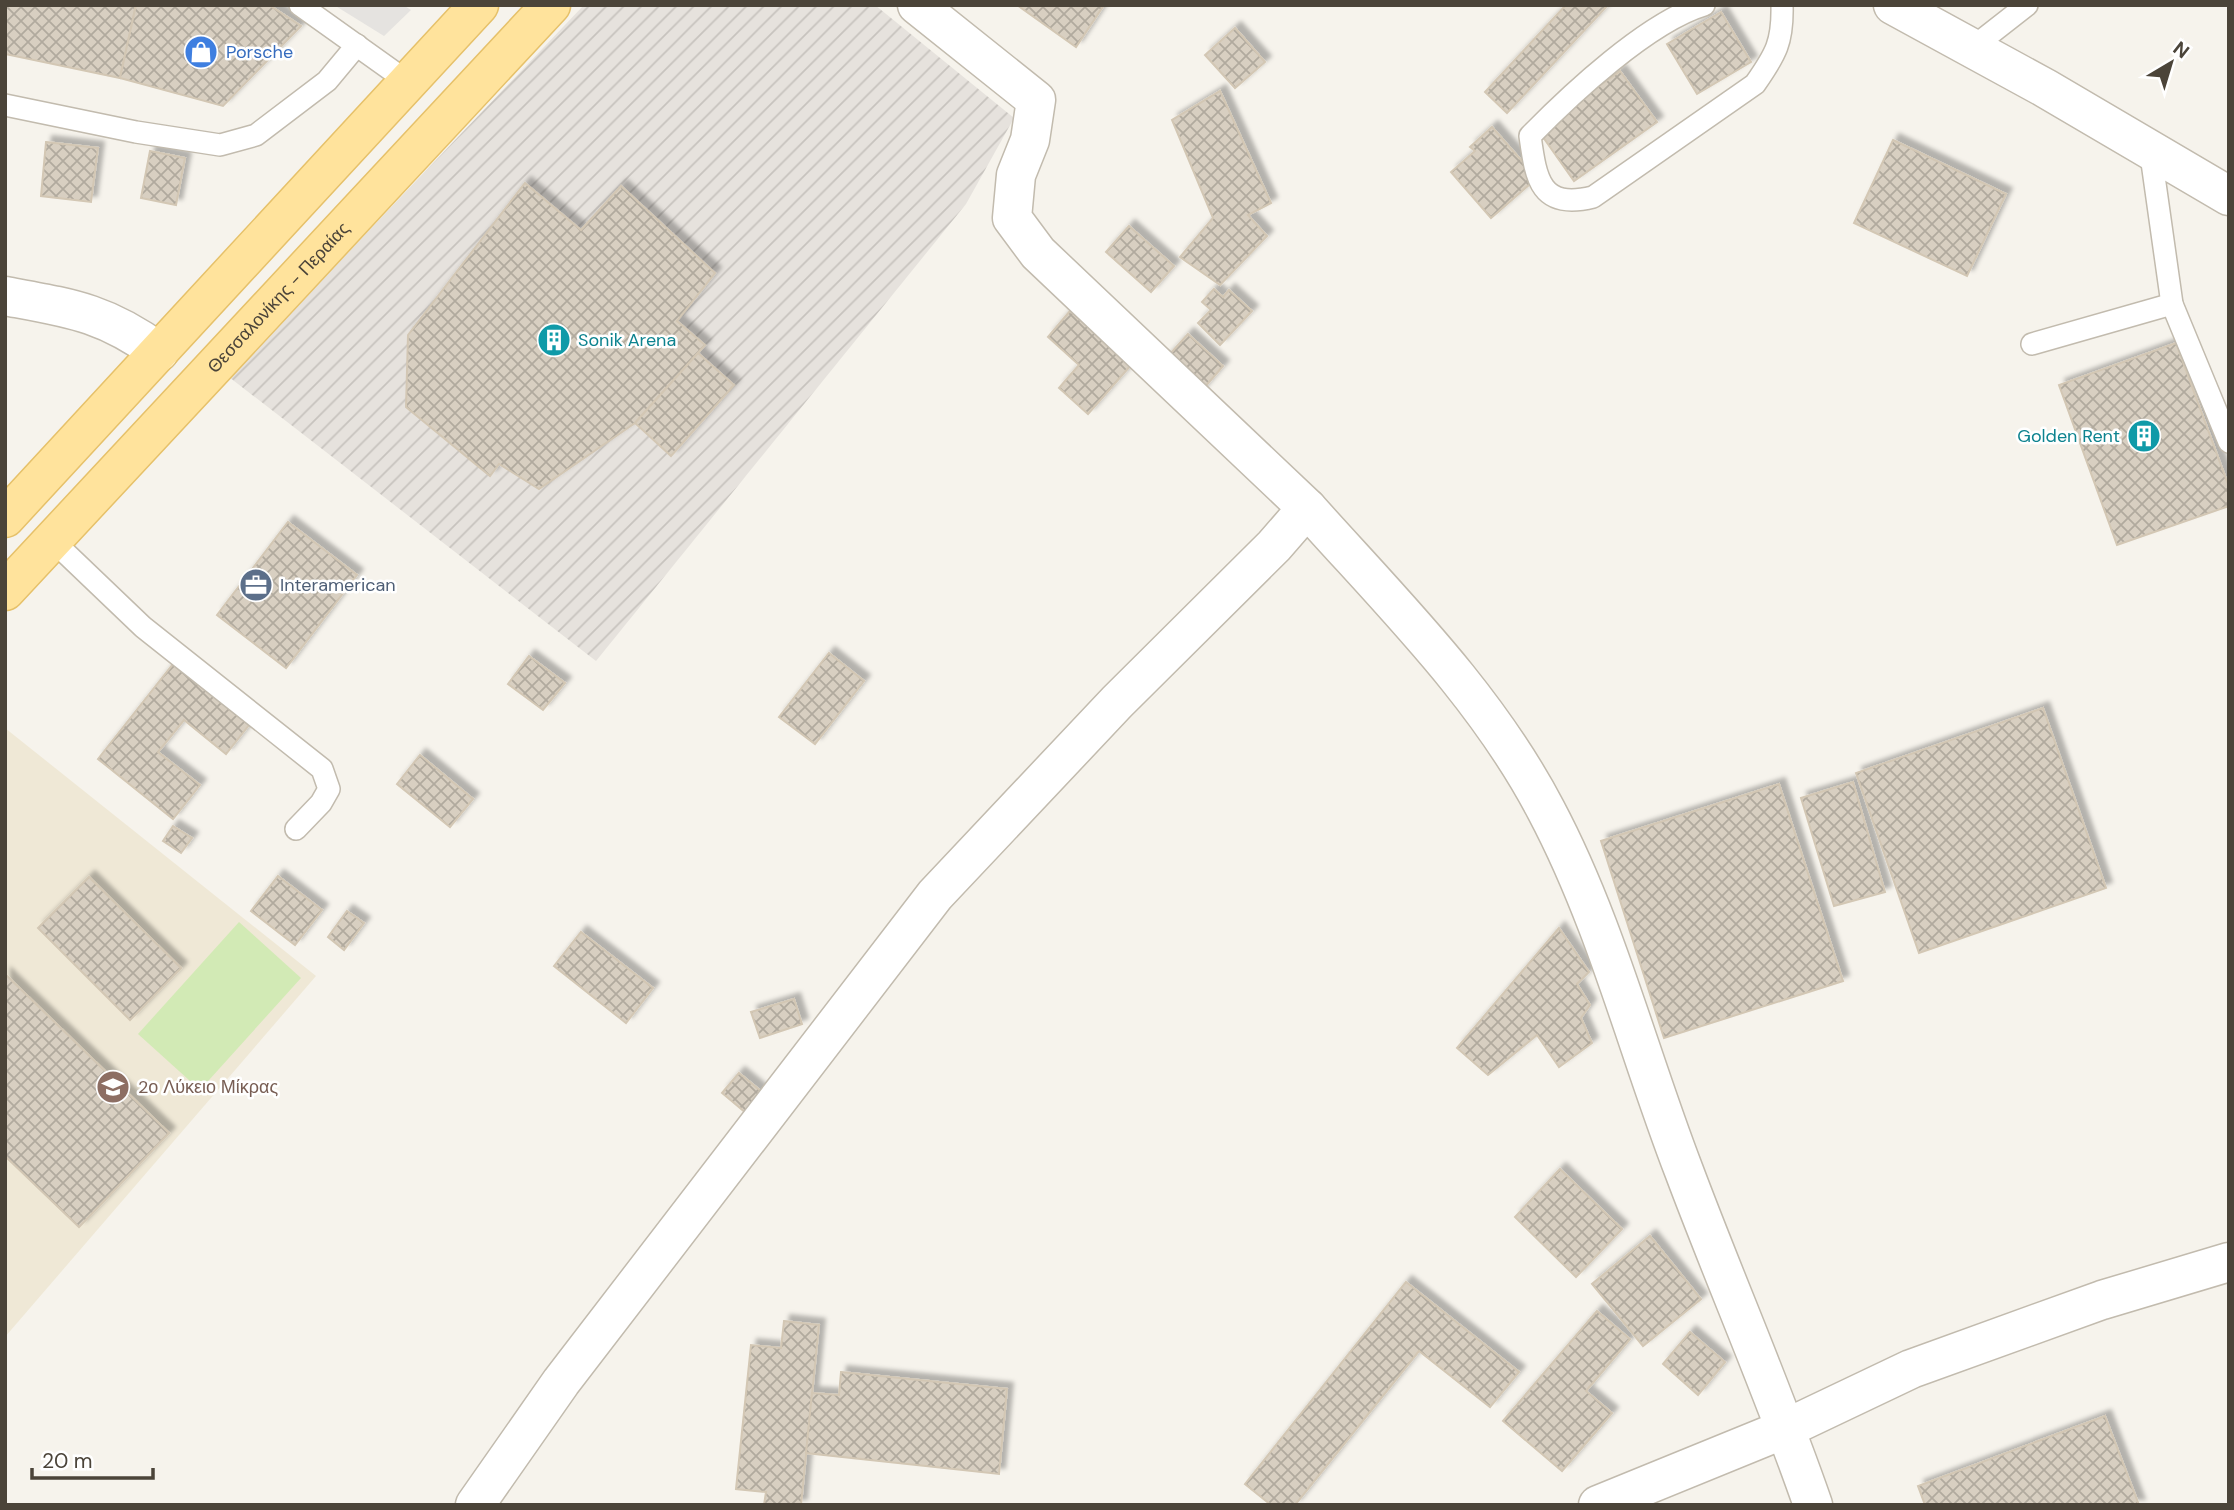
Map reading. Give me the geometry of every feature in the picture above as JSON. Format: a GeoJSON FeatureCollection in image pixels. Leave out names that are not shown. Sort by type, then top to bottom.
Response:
{"type":"FeatureCollection","features":[{"type":"Feature","properties":{"kind":"main road"},"geometry":{"type":"LineString","coordinates":[[5,518],[479,5]]}},
{"type":"Feature","properties":{"kind":"main road","name":"Θεσσαλονίκης - Περαίας"},"geometry":{"type":"LineString","coordinates":[[5,590],[551,5]]}},
{"type":"Feature","properties":{"kind":"street"},"geometry":{"type":"LineString","coordinates":[[917,5],[1036,100],[1030,140],[1016,175],[1012,218],[1038,253],[1307,508],[1468,688],[1546,809],[1596,924],[1683,1170],[1787,1428],[1812,1505]]}},
{"type":"Feature","properties":{"kind":"street"},"geometry":{"type":"LineString","coordinates":[[1893,5],[2150,148],[2229,196]]}},
{"type":"Feature","properties":{"kind":"street"},"geometry":{"type":"LineString","coordinates":[[5,296],[92,314],[131,332],[159,352]]}},
{"type":"Feature","properties":{"kind":"street"},"geometry":{"type":"LineString","coordinates":[[475,1505],[561,1382],[935,895],[1307,508]]}},
{"type":"Feature","properties":{"kind":"street"},"geometry":{"type":"LineString","coordinates":[[1598,1505],[1787,1428],[1911,1369],[2102,1300],[2229,1262]]}},
{"type":"Feature","properties":{"kind":"lane"},"geometry":{"type":"LineString","coordinates":[[300,5],[408,82]]}},
{"type":"Feature","properties":{"kind":"lane"},"geometry":{"type":"LineString","coordinates":[[1704,5],[1654,31],[1584,85],[1530,136],[1532,165],[1543,185],[1556,198],[1573,202],[1593,197],[1755,84],[1771,62],[1783,34],[1782,5]]}},
{"type":"Feature","properties":{"kind":"lane"},"geometry":{"type":"LineString","coordinates":[[1972,48],[2027,5]]}},
{"type":"Feature","properties":{"kind":"lane"},"geometry":{"type":"LineString","coordinates":[[5,105],[136,132],[220,145],[256,135],[327,80],[357,45]]}},
{"type":"Feature","properties":{"kind":"lane"},"geometry":{"type":"LineString","coordinates":[[2150,148],[2172,304],[2229,442]]}},
{"type":"Feature","properties":{"kind":"lane"},"geometry":{"type":"LineString","coordinates":[[2032,344],[2172,304]]}},
{"type":"Feature","properties":{"kind":"lane"},"geometry":{"type":"LineString","coordinates":[[52,540],[143,628],[322,769],[329,789],[321,803],[296,829]]}},
{"type":"Feature","properties":{"kind":"shaded area"},"geometry":{"type":"Polygon","coordinates":[[[334,5],[403,5],[411,10],[384,36],[334,5]]]}},
{"type":"Feature","properties":{"kind":"shaded area"},"geometry":{"type":"Polygon","coordinates":[[[584,5],[875,5],[1014,118],[966,204],[596,661],[229,377],[584,5]]]}},
{"type":"Feature","properties":{"kind":"shaded area","name":"2ο Λύκειο Μίκρας"},"geometry":{"type":"Polygon","coordinates":[[[5,728],[316,976],[5,1337],[5,728]]]}},
{"type":"Feature","properties":{"kind":"green space"},"geometry":{"type":"Polygon","coordinates":[[[239,922],[301,978],[200,1090],[138,1034],[239,922]]]}},
{"type":"Feature","properties":{"kind":"building"},"geometry":{"type":"Polygon","coordinates":[[[5,5],[136,5],[120,78],[5,54],[5,5]]]}},
{"type":"Feature","properties":{"kind":"building","name":"Porsche"},"geometry":{"type":"Polygon","coordinates":[[[136,5],[269,5],[301,26],[223,106],[120,78],[136,5]]]}},
{"type":"Feature","properties":{"kind":"building"},"geometry":{"type":"Polygon","coordinates":[[[1017,5],[1104,5],[1076,47],[1017,5]]]}},
{"type":"Feature","properties":{"kind":"building"},"geometry":{"type":"Polygon","coordinates":[[[1566,5],[1608,5],[1507,113],[1485,92],[1566,5]]]}},
{"type":"Feature","properties":{"kind":"building"},"geometry":{"type":"Polygon","coordinates":[[[1721,12],[1751,62],[1697,94],[1667,44],[1721,12]]]}},
{"type":"Feature","properties":{"kind":"building"},"geometry":{"type":"Polygon","coordinates":[[[1235,28],[1265,62],[1235,88],[1205,55],[1235,28]]]}},
{"type":"Feature","properties":{"kind":"building"},"geometry":{"type":"Polygon","coordinates":[[[1620,71],[1657,122],[1574,181],[1538,130],[1620,71]]]}},
{"type":"Feature","properties":{"kind":"building"},"geometry":{"type":"Polygon","coordinates":[[[1220,91],[1271,203],[1248,215],[1267,236],[1220,285],[1180,257],[1213,218],[1172,120],[1220,91]]]}},
{"type":"Feature","properties":{"kind":"building"},"geometry":{"type":"Polygon","coordinates":[[[1492,127],[1537,178],[1491,218],[1451,172],[1475,151],[1470,147],[1492,127]]]}},
{"type":"Feature","properties":{"kind":"building"},"geometry":{"type":"Polygon","coordinates":[[[1893,140],[2006,194],[1967,276],[1854,223],[1893,140]]]}},
{"type":"Feature","properties":{"kind":"building"},"geometry":{"type":"Polygon","coordinates":[[[46,142],[98,148],[91,202],[41,196],[46,142]]]}},
{"type":"Feature","properties":{"kind":"building"},"geometry":{"type":"Polygon","coordinates":[[[150,151],[185,158],[176,205],[141,198],[150,151]]]}},
{"type":"Feature","properties":{"kind":"building","name":"Sonik Arena"},"geometry":{"type":"Polygon","coordinates":[[[525,183],[581,230],[621,186],[715,273],[677,321],[705,345],[635,423],[539,489],[499,464],[490,476],[406,407],[408,335],[525,183]]]}},
{"type":"Feature","properties":{"kind":"building"},"geometry":{"type":"Polygon","coordinates":[[[1129,226],[1174,266],[1151,292],[1106,252],[1129,226]]]}},
{"type":"Feature","properties":{"kind":"building"},"geometry":{"type":"Polygon","coordinates":[[[1214,289],[1223,297],[1229,290],[1252,311],[1220,345],[1198,323],[1211,310],[1202,302],[1214,289]]]}},
{"type":"Feature","properties":{"kind":"building"},"geometry":{"type":"Polygon","coordinates":[[[1070,311],[1131,365],[1088,414],[1059,388],[1079,365],[1048,337],[1070,311]]]}},
{"type":"Feature","properties":{"kind":"building"},"geometry":{"type":"Polygon","coordinates":[[[1188,334],[1223,366],[1197,396],[1161,364],[1188,334]]]}},
{"type":"Feature","properties":{"kind":"building","name":"Golden Rent"},"geometry":{"type":"Polygon","coordinates":[[[2176,343],[2229,487],[2229,506],[2117,545],[2059,385],[2176,343]]]}},
{"type":"Feature","properties":{"kind":"building"},"geometry":{"type":"Polygon","coordinates":[[[698,353],[734,385],[671,456],[635,423],[698,353]]]}},
{"type":"Feature","properties":{"kind":"building"},"geometry":{"type":"Polygon","coordinates":[[[288,522],[357,575],[286,668],[217,615],[288,522]]]}},
{"type":"Feature","properties":{"kind":"building"},"geometry":{"type":"Polygon","coordinates":[[[829,653],[864,681],[815,744],[779,717],[829,653]]]}},
{"type":"Feature","properties":{"kind":"building"},"geometry":{"type":"Polygon","coordinates":[[[529,656],[565,683],[543,710],[508,684],[529,656]]]}},
{"type":"Feature","properties":{"kind":"building"},"geometry":{"type":"Polygon","coordinates":[[[177,659],[253,720],[226,754],[184,720],[158,752],[200,785],[173,819],[98,759],[177,659]]]}},
{"type":"Feature","properties":{"kind":"building"},"geometry":{"type":"Polygon","coordinates":[[[2043,708],[2106,888],[1919,953],[1856,773],[2043,708]]]}},
{"type":"Feature","properties":{"kind":"building"},"geometry":{"type":"Polygon","coordinates":[[[420,755],[473,799],[450,827],[397,784],[420,755]]]}},
{"type":"Feature","properties":{"kind":"building"},"geometry":{"type":"Polygon","coordinates":[[[1853,782],[1885,892],[1834,906],[1801,798],[1853,782]]]}},
{"type":"Feature","properties":{"kind":"building"},"geometry":{"type":"Polygon","coordinates":[[[1779,784],[1843,981],[1664,1038],[1601,841],[1779,784]]]}},
{"type":"Feature","properties":{"kind":"building"},"geometry":{"type":"Polygon","coordinates":[[[173,826],[192,838],[181,853],[163,841],[173,826]]]}},
{"type":"Feature","properties":{"kind":"building"},"geometry":{"type":"Polygon","coordinates":[[[278,876],[322,910],[295,945],[251,911],[278,876]]]}},
{"type":"Feature","properties":{"kind":"building"},"geometry":{"type":"Polygon","coordinates":[[[89,877],[181,968],[130,1020],[38,928],[89,877]]]}},
{"type":"Feature","properties":{"kind":"building"},"geometry":{"type":"Polygon","coordinates":[[[347,911],[364,923],[344,950],[328,937],[347,911]]]}},
{"type":"Feature","properties":{"kind":"building"},"geometry":{"type":"Polygon","coordinates":[[[1559,928],[1589,972],[1577,984],[1590,1005],[1581,1018],[1592,1043],[1559,1067],[1537,1035],[1488,1075],[1457,1048],[1559,928]]]}},
{"type":"Feature","properties":{"kind":"building"},"geometry":{"type":"Polygon","coordinates":[[[581,932],[653,988],[626,1023],[554,966],[581,932]]]}},
{"type":"Feature","properties":{"kind":"building"},"geometry":{"type":"Polygon","coordinates":[[[5,974],[169,1133],[79,1227],[5,1156],[5,974]]]}},
{"type":"Feature","properties":{"kind":"building"},"geometry":{"type":"Polygon","coordinates":[[[794,999],[802,1024],[760,1038],[751,1012],[794,999]]]}},
{"type":"Feature","properties":{"kind":"building"},"geometry":{"type":"Polygon","coordinates":[[[739,1073],[762,1092],[746,1113],[722,1093],[739,1073]]]}},
{"type":"Feature","properties":{"kind":"building"},"geometry":{"type":"Polygon","coordinates":[[[1560,1169],[1622,1229],[1576,1277],[1515,1217],[1560,1169]]]}},
{"type":"Feature","properties":{"kind":"building"},"geometry":{"type":"Polygon","coordinates":[[[1650,1236],[1701,1299],[1643,1346],[1592,1284],[1650,1236]]]}},
{"type":"Feature","properties":{"kind":"building"},"geometry":{"type":"Polygon","coordinates":[[[1406,1282],[1519,1372],[1490,1407],[1419,1351],[1295,1505],[1271,1505],[1245,1484],[1406,1282]]]}},
{"type":"Feature","properties":{"kind":"building"},"geometry":{"type":"Polygon","coordinates":[[[1597,1311],[1630,1339],[1586,1391],[1612,1413],[1562,1471],[1503,1421],[1597,1311]]]}},
{"type":"Feature","properties":{"kind":"building"},"geometry":{"type":"Polygon","coordinates":[[[784,1321],[819,1325],[801,1505],[764,1505],[766,1492],[736,1489],[751,1345],[781,1348],[784,1321]]]}},
{"type":"Feature","properties":{"kind":"building"},"geometry":{"type":"Polygon","coordinates":[[[1690,1332],[1725,1362],[1698,1395],[1663,1364],[1690,1332]]]}},
{"type":"Feature","properties":{"kind":"building"},"geometry":{"type":"Polygon","coordinates":[[[841,1372],[1007,1389],[999,1474],[806,1453],[812,1393],[839,1395],[841,1372]]]}},
{"type":"Feature","properties":{"kind":"building"},"geometry":{"type":"Polygon","coordinates":[[[2105,1416],[2139,1505],[1925,1505],[1918,1486],[2105,1416]]]}},
{"type":"Feature","properties":{"kind":"place","name":"Porsche"},"geometry":{"type":"Point","coordinates":[201,52]}},
{"type":"Feature","properties":{"kind":"place","name":"Sonik Arena"},"geometry":{"type":"Point","coordinates":[554,340]}},
{"type":"Feature","properties":{"kind":"place","name":"Golden Rent"},"geometry":{"type":"Point","coordinates":[2144,436]}},
{"type":"Feature","properties":{"kind":"place","name":"Interamerican"},"geometry":{"type":"Point","coordinates":[256,585]}},
{"type":"Feature","properties":{"kind":"place","name":"2ο Λύκειο Μίκρας"},"geometry":{"type":"Point","coordinates":[113,1087]}}]}
